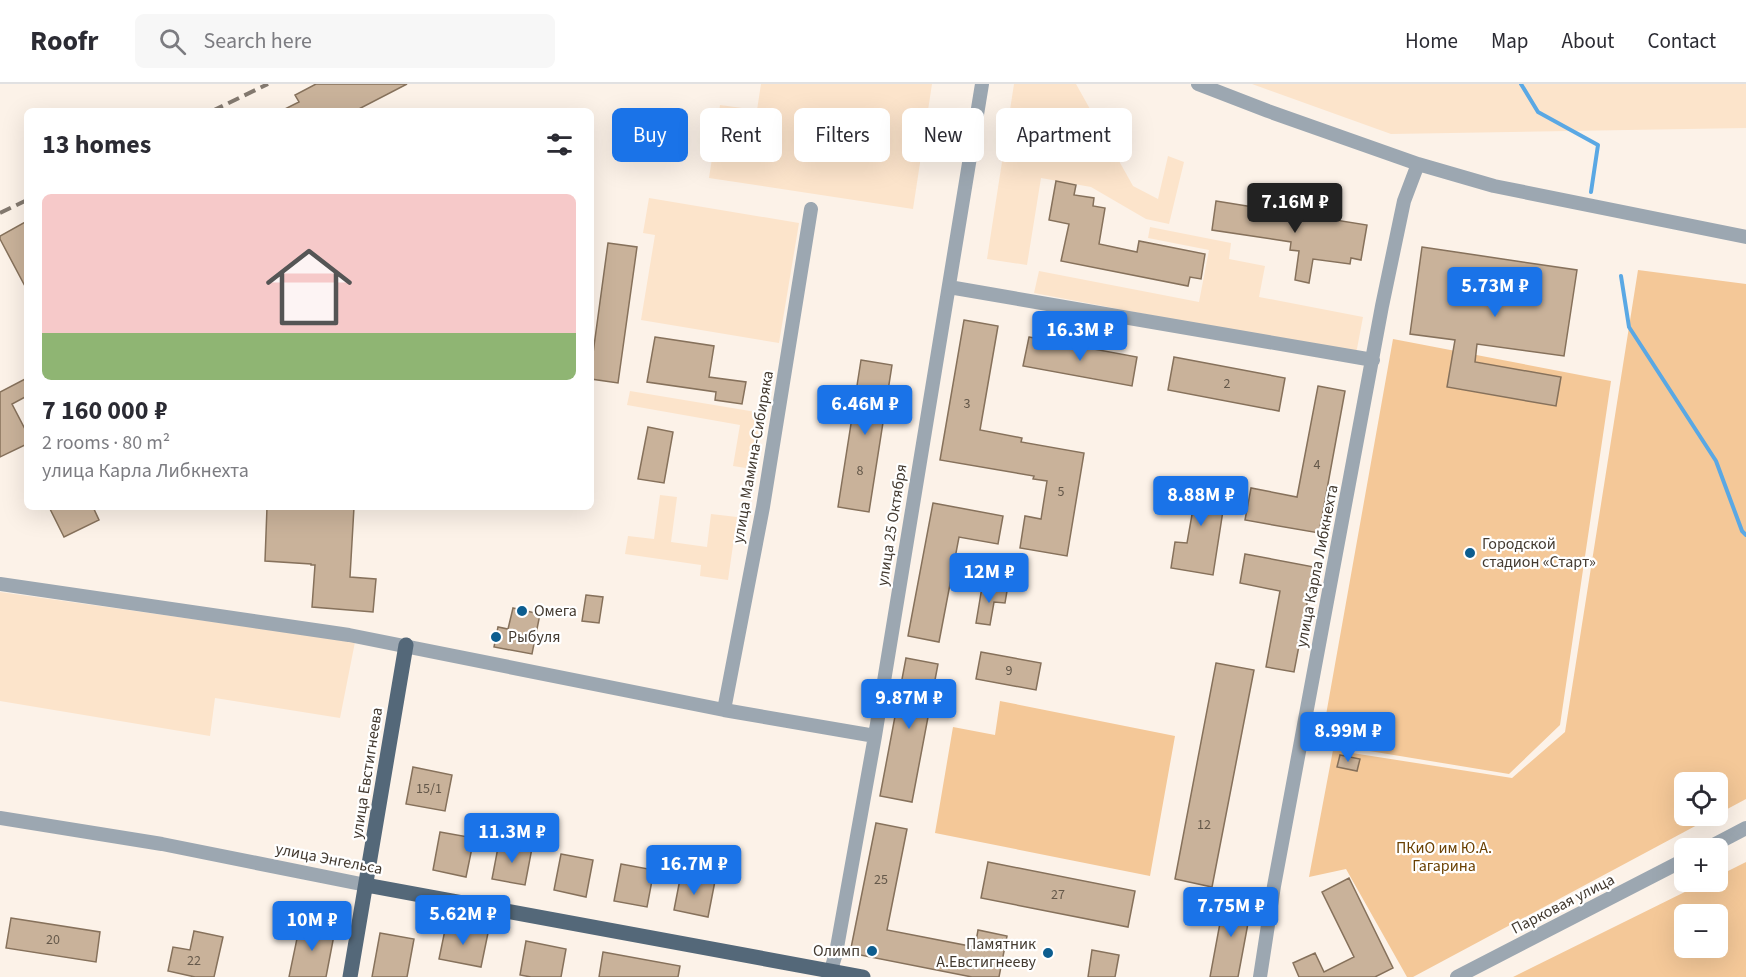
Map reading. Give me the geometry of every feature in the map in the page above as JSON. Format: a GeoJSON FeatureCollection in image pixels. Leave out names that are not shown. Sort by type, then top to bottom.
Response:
{"type":"FeatureCollection","features":[{"type":"Feature","properties":{"kind":"main road","name":"улица Евстигнеева"},"geometry":{"type":"LineString","coordinates":[[350,977],[406,645]]}},
{"type":"Feature","properties":{"kind":"main road","name":"улица Энгельса"},"geometry":{"type":"LineString","coordinates":[[366,885],[863,977]]}},
{"type":"Feature","properties":{"kind":"street","name":"улица 25 Октября"},"geometry":{"type":"LineString","coordinates":[[831,970],[836,954],[874,736],[982,84]]}},
{"type":"Feature","properties":{"kind":"street"},"geometry":{"type":"LineString","coordinates":[[1198,84],[1418,164],[1494,186],[1746,237]]}},
{"type":"Feature","properties":{"kind":"street","name":"улица Карла Либкнехта"},"geometry":{"type":"LineString","coordinates":[[1260,977],[1276,875],[1373,360],[1404,201],[1418,164]]}},
{"type":"Feature","properties":{"kind":"street","name":"улица Мамина-Сибиряка"},"geometry":{"type":"LineString","coordinates":[[724,710],[763,507],[811,209]]}},
{"type":"Feature","properties":{"kind":"street"},"geometry":{"type":"LineString","coordinates":[[949,286],[1373,360]]}},
{"type":"Feature","properties":{"kind":"street"},"geometry":{"type":"LineString","coordinates":[[0,584],[349,634],[724,710],[874,736]]}},
{"type":"Feature","properties":{"kind":"street","name":"улица Энгельса"},"geometry":{"type":"LineString","coordinates":[[0,818],[162,843],[366,885]]}},
{"type":"Feature","properties":{"kind":"street"},"geometry":{"type":"LineString","coordinates":[[1727,838],[1746,828]]}},
{"type":"Feature","properties":{"kind":"street","name":"Парковая улица"},"geometry":{"type":"LineString","coordinates":[[1456,977],[1674,865]]}},
{"type":"Feature","properties":{"kind":"shaded area"},"geometry":{"type":"Polygon","coordinates":[[[761,84],[932,84],[928,108],[902,108],[902,162],[920,162],[913,209],[709,178],[711,162],[782,162],[782,108],[757,108],[761,84]]]}},
{"type":"Feature","properties":{"kind":"shaded area"},"geometry":{"type":"Polygon","coordinates":[[[1014,84],[1076,84],[1089,108],[1010,108],[1014,84]]]}},
{"type":"Feature","properties":{"kind":"shaded area"},"geometry":{"type":"Polygon","coordinates":[[[1252,84],[1746,84],[1746,128],[1391,134],[1252,84]]]}},
{"type":"Feature","properties":{"kind":"shaded area"},"geometry":{"type":"Polygon","coordinates":[[[720,105],[742,108],[720,108],[720,105]]]}},
{"type":"Feature","properties":{"kind":"shaded area"},"geometry":{"type":"Polygon","coordinates":[[[1168,156],[1184,162],[1169,224],[1146,219],[1091,187],[1041,178],[1027,265],[987,259],[1002,162],[1120,162],[1133,186],[1158,199],[1168,156]]]}},
{"type":"Feature","properties":{"kind":"shaded area"},"geometry":{"type":"Polygon","coordinates":[[[649,198],[799,223],[779,343],[641,320],[655,235],[643,233],[649,198]]]}},
{"type":"Feature","properties":{"kind":"shaded area"},"geometry":{"type":"Polygon","coordinates":[[[1150,227],[1231,243],[1229,259],[1265,266],[1259,297],[1363,317],[1356,354],[1034,293],[1039,271],[1199,302],[1209,250],[1148,238],[1150,227]]]}},
{"type":"Feature","properties":{"kind":"shaded area"},"geometry":{"type":"Polygon","coordinates":[[[630,391],[762,413],[752,469],[733,466],[740,425],[627,405],[630,391]]]}},
{"type":"Feature","properties":{"kind":"shaded area"},"geometry":{"type":"Polygon","coordinates":[[[660,495],[677,497],[671,542],[707,547],[711,514],[737,517],[728,580],[700,576],[701,565],[625,554],[628,536],[654,539],[660,495]]]}},
{"type":"Feature","properties":{"kind":"shaded area"},"geometry":{"type":"Polygon","coordinates":[[[0,592],[355,642],[340,718],[215,698],[210,736],[0,701],[0,592]]]}},
{"type":"Feature","properties":{"kind":"green space","name":"ПКиО им Ю.А. Гагарина"},"geometry":{"type":"Polygon","coordinates":[[[1638,270],[1746,284],[1746,799],[1728,809],[1728,772],[1674,772],[1674,826],[1695,826],[1413,977],[1407,977],[1346,869],[1309,877],[1333,750],[1512,778],[1565,732],[1638,270]]]}},
{"type":"Feature","properties":{"kind":"green space","name":"Городской стадион «Старт»"},"geometry":{"type":"Polygon","coordinates":[[[1393,339],[1611,381],[1560,725],[1509,774],[1321,743],[1393,339]]]}},
{"type":"Feature","properties":{"kind":"green space"},"geometry":{"type":"Polygon","coordinates":[[[1000,701],[1175,736],[1150,876],[935,833],[953,727],[995,735],[1000,701]]]}},
{"type":"Feature","properties":{"kind":"green space"},"geometry":{"type":"Polygon","coordinates":[[[1746,862],[1746,977],[1513,977],[1685,892],[1728,892],[1728,871],[1746,862]]]}},
{"type":"Feature","properties":{"kind":"building"},"geometry":{"type":"Polygon","coordinates":[[[316,84],[407,84],[361,108],[287,108],[299,102],[295,95],[316,84]]]}},
{"type":"Feature","properties":{"kind":"building"},"geometry":{"type":"Polygon","coordinates":[[[1056,181],[1076,185],[1074,195],[1094,198],[1093,206],[1105,208],[1099,244],[1137,252],[1139,241],[1205,254],[1201,279],[1190,277],[1188,286],[1061,261],[1069,224],[1049,220],[1056,181]]]}},
{"type":"Feature","properties":{"kind":"building"},"geometry":{"type":"Polygon","coordinates":[[[1216,201],[1367,225],[1361,260],[1351,258],[1350,264],[1313,259],[1309,283],[1295,280],[1299,251],[1290,250],[1291,242],[1212,230],[1216,201]]]}},
{"type":"Feature","properties":{"kind":"building"},"geometry":{"type":"Polygon","coordinates":[[[24,223],[24,284],[0,239],[0,236],[24,223]]]}},
{"type":"Feature","properties":{"kind":"building"},"geometry":{"type":"Polygon","coordinates":[[[608,243],[637,247],[618,383],[594,379],[594,346],[608,243]]]}},
{"type":"Feature","properties":{"kind":"building"},"geometry":{"type":"Polygon","coordinates":[[[1422,247],[1577,270],[1564,356],[1477,344],[1475,362],[1561,377],[1556,406],[1447,387],[1455,340],[1410,334],[1422,247]]]}},
{"type":"Feature","properties":{"kind":"building"},"geometry":{"type":"Polygon","coordinates":[[[964,320],[998,326],[980,430],[1022,438],[1021,442],[1084,453],[1067,556],[1020,548],[1025,516],[1041,519],[1047,481],[1033,479],[1034,476],[940,460],[964,320]]]}},
{"type":"Feature","properties":{"kind":"building"},"geometry":{"type":"Polygon","coordinates":[[[655,337],[714,346],[709,377],[746,382],[742,404],[715,400],[716,392],[647,382],[655,337]]]}},
{"type":"Feature","properties":{"kind":"building"},"geometry":{"type":"Polygon","coordinates":[[[1029,337],[1137,357],[1132,386],[1023,366],[1029,337]]]}},
{"type":"Feature","properties":{"kind":"building"},"geometry":{"type":"Polygon","coordinates":[[[1174,357],[1285,378],[1279,411],[1168,390],[1174,357]]]}},
{"type":"Feature","properties":{"kind":"building"},"geometry":{"type":"Polygon","coordinates":[[[861,360],[892,365],[869,512],[838,507],[861,360]]]}},
{"type":"Feature","properties":{"kind":"building"},"geometry":{"type":"Polygon","coordinates":[[[24,380],[24,398],[12,404],[24,427],[24,445],[0,457],[0,392],[24,380]]]}},
{"type":"Feature","properties":{"kind":"building"},"geometry":{"type":"Polygon","coordinates":[[[1318,386],[1345,391],[1319,533],[1245,520],[1251,488],[1297,497],[1318,386]]]}},
{"type":"Feature","properties":{"kind":"building"},"geometry":{"type":"Polygon","coordinates":[[[648,427],[673,432],[664,483],[638,479],[648,427]]]}},
{"type":"Feature","properties":{"kind":"building"},"geometry":{"type":"Polygon","coordinates":[[[1186,479],[1227,485],[1213,575],[1171,568],[1175,542],[1187,543],[1193,509],[1181,507],[1186,479]]]}},
{"type":"Feature","properties":{"kind":"building"},"geometry":{"type":"Polygon","coordinates":[[[933,503],[1003,516],[998,544],[959,537],[939,642],[908,636],[933,503]]]}},
{"type":"Feature","properties":{"kind":"building"},"geometry":{"type":"Polygon","coordinates":[[[50,510],[94,510],[99,520],[64,537],[50,510]]]}},
{"type":"Feature","properties":{"kind":"building"},"geometry":{"type":"Polygon","coordinates":[[[267,510],[354,510],[350,577],[376,579],[373,612],[312,607],[315,565],[265,561],[267,510]]]}},
{"type":"Feature","properties":{"kind":"building"},"geometry":{"type":"Polygon","coordinates":[[[1245,554],[1314,567],[1294,672],[1266,667],[1280,591],[1240,583],[1245,554]]]}},
{"type":"Feature","properties":{"kind":"building"},"geometry":{"type":"Polygon","coordinates":[[[982,587],[1007,591],[1005,603],[994,602],[990,625],[976,623],[982,587]]]}},
{"type":"Feature","properties":{"kind":"building"},"geometry":{"type":"Polygon","coordinates":[[[586,595],[603,597],[599,623],[582,621],[586,595]]]}},
{"type":"Feature","properties":{"kind":"building"},"geometry":{"type":"Polygon","coordinates":[[[513,608],[540,614],[532,654],[494,647],[498,627],[508,629],[513,608]]]}},
{"type":"Feature","properties":{"kind":"building"},"geometry":{"type":"Polygon","coordinates":[[[981,652],[1041,663],[1036,690],[976,679],[981,652]]]}},
{"type":"Feature","properties":{"kind":"building"},"geometry":{"type":"Polygon","coordinates":[[[906,658],[938,664],[912,802],[880,796],[906,658]]]}},
{"type":"Feature","properties":{"kind":"building"},"geometry":{"type":"Polygon","coordinates":[[[1216,663],[1254,670],[1212,887],[1175,879],[1216,663]]]}},
{"type":"Feature","properties":{"kind":"building"},"geometry":{"type":"Polygon","coordinates":[[[1340,755],[1360,759],[1357,771],[1337,767],[1340,755]]]}},
{"type":"Feature","properties":{"kind":"building"},"geometry":{"type":"Polygon","coordinates":[[[413,767],[452,775],[445,811],[406,804],[413,767]]]}},
{"type":"Feature","properties":{"kind":"building"},"geometry":{"type":"Polygon","coordinates":[[[876,823],[907,829],[887,930],[975,947],[978,930],[1007,936],[999,977],[972,977],[850,953],[876,823]]]}},
{"type":"Feature","properties":{"kind":"building"},"geometry":{"type":"Polygon","coordinates":[[[440,832],[474,838],[466,877],[433,870],[440,832]]]}},
{"type":"Feature","properties":{"kind":"building"},"geometry":{"type":"Polygon","coordinates":[[[499,842],[532,848],[525,885],[492,879],[499,842]]]}},
{"type":"Feature","properties":{"kind":"building"},"geometry":{"type":"Polygon","coordinates":[[[561,854],[593,860],[586,897],[554,890],[561,854]]]}},
{"type":"Feature","properties":{"kind":"building"},"geometry":{"type":"Polygon","coordinates":[[[988,862],[1135,891],[1128,927],[981,898],[988,862]]]}},
{"type":"Feature","properties":{"kind":"building"},"geometry":{"type":"Polygon","coordinates":[[[621,864],[654,870],[647,907],[614,901],[621,864]]]}},
{"type":"Feature","properties":{"kind":"building"},"geometry":{"type":"Polygon","coordinates":[[[681,874],[715,881],[708,917],[674,910],[681,874]]]}},
{"type":"Feature","properties":{"kind":"building"},"geometry":{"type":"Polygon","coordinates":[[[1349,878],[1393,968],[1375,977],[1299,977],[1293,963],[1315,953],[1324,972],[1354,957],[1322,892],[1349,878]]]}},
{"type":"Feature","properties":{"kind":"building"},"geometry":{"type":"Polygon","coordinates":[[[1225,896],[1252,902],[1238,977],[1210,977],[1225,896]]]}},
{"type":"Feature","properties":{"kind":"building"},"geometry":{"type":"Polygon","coordinates":[[[11,918],[100,932],[96,962],[6,948],[11,918]]]}},
{"type":"Feature","properties":{"kind":"building"},"geometry":{"type":"Polygon","coordinates":[[[300,924],[335,930],[326,977],[289,977],[300,924]]]}},
{"type":"Feature","properties":{"kind":"building"},"geometry":{"type":"Polygon","coordinates":[[[446,925],[488,933],[481,967],[439,959],[446,925]]]}},
{"type":"Feature","properties":{"kind":"building"},"geometry":{"type":"Polygon","coordinates":[[[194,931],[223,937],[214,977],[195,977],[168,971],[173,947],[190,950],[194,931]]]}},
{"type":"Feature","properties":{"kind":"building"},"geometry":{"type":"Polygon","coordinates":[[[380,933],[414,939],[407,977],[372,977],[380,933]]]}},
{"type":"Feature","properties":{"kind":"building"},"geometry":{"type":"Polygon","coordinates":[[[526,941],[566,949],[561,977],[520,975],[526,941]]]}},
{"type":"Feature","properties":{"kind":"building"},"geometry":{"type":"Polygon","coordinates":[[[1092,950],[1119,955],[1115,977],[1088,977],[1092,950]]]}},
{"type":"Feature","properties":{"kind":"building"},"geometry":{"type":"Polygon","coordinates":[[[603,952],[680,966],[678,977],[599,977],[603,952]]]}},
{"type":"Feature","properties":{"kind":"waterway"},"geometry":{"type":"LineString","coordinates":[[1521,84],[1538,112],[1598,145],[1591,192]]}},
{"type":"Feature","properties":{"kind":"waterway"},"geometry":{"type":"LineString","coordinates":[[1621,276],[1629,327],[1716,461],[1742,531],[1746,535]]}},
{"type":"Feature","properties":{"kind":"railway"},"geometry":{"type":"LineString","coordinates":[[218,108],[268,84]]}},
{"type":"Feature","properties":{"kind":"railway"},"geometry":{"type":"LineString","coordinates":[[0,213],[24,201]]}},
{"type":"Feature","properties":{"kind":"place","name":"Городской стадион «Старт»"},"geometry":{"type":"Point","coordinates":[1470,553]}},
{"type":"Feature","properties":{"kind":"place","name":"Омега"},"geometry":{"type":"Point","coordinates":[522,611]}},
{"type":"Feature","properties":{"kind":"place","name":"Рыбуля"},"geometry":{"type":"Point","coordinates":[496,637]}},
{"type":"Feature","properties":{"kind":"place","name":"Олимп"},"geometry":{"type":"Point","coordinates":[872,951]}},
{"type":"Feature","properties":{"kind":"place","name":"Памятник А.Евстигнееву"},"geometry":{"type":"Point","coordinates":[1048,953]}}]}
